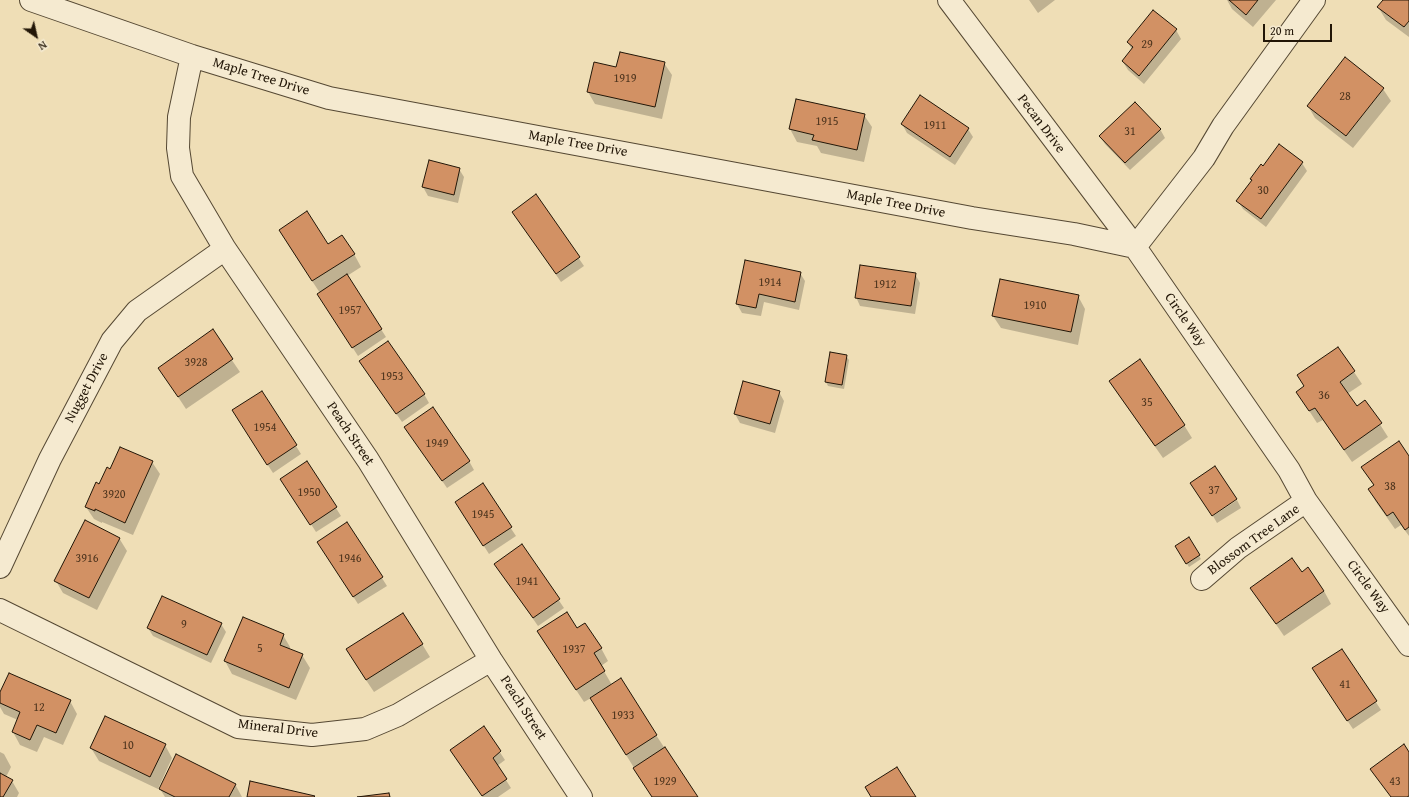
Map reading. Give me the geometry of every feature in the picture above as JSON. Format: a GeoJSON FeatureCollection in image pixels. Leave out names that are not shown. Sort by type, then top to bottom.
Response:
{"type":"FeatureCollection","features":[{"type":"Feature","properties":{"kind":"street","name":"Maple Tree Drive"},"geometry":{"type":"LineString","coordinates":[[31,0],[192,56],[329,98],[972,218],[1074,234],[1135,248]]}},
{"type":"Feature","properties":{"kind":"street","name":"Pecan Drive"},"geometry":{"type":"LineString","coordinates":[[948,0],[1135,248]]}},
{"type":"Feature","properties":{"kind":"street"},"geometry":{"type":"LineString","coordinates":[[1135,248],[1204,158],[1223,126],[1314,0]]}},
{"type":"Feature","properties":{"kind":"street","name":"Peach Street"},"geometry":{"type":"LineString","coordinates":[[192,56],[179,117],[178,148],[182,176],[224,249],[368,460],[491,660],[581,797]]}},
{"type":"Feature","properties":{"kind":"street","name":"Circle Way"},"geometry":{"type":"LineString","coordinates":[[1135,248],[1289,470],[1306,501],[1409,645]]}},
{"type":"Feature","properties":{"kind":"street","name":"Nugget Drive"},"geometry":{"type":"LineString","coordinates":[[0,567],[50,459],[112,341],[138,311],[224,249]]}},
{"type":"Feature","properties":{"kind":"street","name":"Blossom Tree Lane"},"geometry":{"type":"LineString","coordinates":[[1202,579],[1238,548],[1306,501]]}},
{"type":"Feature","properties":{"kind":"street","name":"Mineral Drive"},"geometry":{"type":"LineString","coordinates":[[0,610],[238,727],[312,736],[365,729],[398,715],[491,660]]}},
{"type":"Feature","properties":{"kind":"building"},"geometry":{"type":"Polygon","coordinates":[[[1229,0],[1258,0],[1246,15],[1229,0]]]}},
{"type":"Feature","properties":{"kind":"building"},"geometry":{"type":"Polygon","coordinates":[[[1383,0],[1409,0],[1409,21],[1404,27],[1377,7],[1383,0]]]}},
{"type":"Feature","properties":{"kind":"building"},"geometry":{"type":"Polygon","coordinates":[[[1153,10],[1177,29],[1139,76],[1122,61],[1133,47],[1127,42],[1153,10]]]}},
{"type":"Feature","properties":{"kind":"building"},"geometry":{"type":"Polygon","coordinates":[[[620,52],[665,62],[655,107],[587,92],[594,62],[616,67],[620,52]]]}},
{"type":"Feature","properties":{"kind":"building"},"geometry":{"type":"Polygon","coordinates":[[[1345,57],[1384,88],[1346,136],[1307,106],[1345,57]]]}},
{"type":"Feature","properties":{"kind":"building"},"geometry":{"type":"Polygon","coordinates":[[[920,95],[969,128],[950,157],[901,124],[920,95]]]}},
{"type":"Feature","properties":{"kind":"building"},"geometry":{"type":"Polygon","coordinates":[[[796,99],[865,114],[857,150],[812,140],[814,135],[789,129],[796,99]]]}},
{"type":"Feature","properties":{"kind":"building"},"geometry":{"type":"Polygon","coordinates":[[[1135,102],[1161,129],[1125,163],[1099,136],[1135,102]]]}},
{"type":"Feature","properties":{"kind":"building"},"geometry":{"type":"Polygon","coordinates":[[[1279,144],[1303,162],[1261,219],[1236,201],[1252,180],[1250,179],[1261,164],[1263,166],[1279,144]]]}},
{"type":"Feature","properties":{"kind":"building"},"geometry":{"type":"Polygon","coordinates":[[[429,160],[460,168],[454,195],[422,187],[429,160]]]}},
{"type":"Feature","properties":{"kind":"building"},"geometry":{"type":"Polygon","coordinates":[[[536,194],[580,257],[556,274],[512,212],[536,194]]]}},
{"type":"Feature","properties":{"kind":"building"},"geometry":{"type":"Polygon","coordinates":[[[307,211],[328,244],[342,235],[355,254],[312,281],[279,230],[307,211]]]}},
{"type":"Feature","properties":{"kind":"building"},"geometry":{"type":"Polygon","coordinates":[[[745,260],[801,272],[795,302],[759,294],[756,308],[736,304],[745,260]]]}},
{"type":"Feature","properties":{"kind":"building"},"geometry":{"type":"Polygon","coordinates":[[[860,265],[916,273],[911,306],[855,298],[860,265]]]}},
{"type":"Feature","properties":{"kind":"building"},"geometry":{"type":"Polygon","coordinates":[[[347,274],[382,329],[352,348],[317,294],[347,274]]]}},
{"type":"Feature","properties":{"kind":"building"},"geometry":{"type":"Polygon","coordinates":[[[1000,279],[1079,295],[1071,332],[992,316],[1000,279]]]}},
{"type":"Feature","properties":{"kind":"building"},"geometry":{"type":"Polygon","coordinates":[[[213,329],[233,359],[178,397],[158,368],[213,329]]]}},
{"type":"Feature","properties":{"kind":"building"},"geometry":{"type":"Polygon","coordinates":[[[388,341],[425,394],[396,414],[359,361],[388,341]]]}},
{"type":"Feature","properties":{"kind":"building"},"geometry":{"type":"Polygon","coordinates":[[[1338,347],[1355,371],[1340,382],[1357,406],[1365,400],[1382,423],[1344,450],[1315,408],[1309,411],[1296,392],[1304,386],[1297,375],[1338,347]]]}},
{"type":"Feature","properties":{"kind":"building"},"geometry":{"type":"Polygon","coordinates":[[[830,352],[847,355],[842,385],[825,382],[830,352]]]}},
{"type":"Feature","properties":{"kind":"building"},"geometry":{"type":"Polygon","coordinates":[[[1140,359],[1185,425],[1155,446],[1109,381],[1140,359]]]}},
{"type":"Feature","properties":{"kind":"building"},"geometry":{"type":"Polygon","coordinates":[[[743,381],[780,391],[770,424],[734,414],[743,381]]]}},
{"type":"Feature","properties":{"kind":"building"},"geometry":{"type":"Polygon","coordinates":[[[262,391],[297,445],[267,465],[232,410],[262,391]]]}},
{"type":"Feature","properties":{"kind":"building"},"geometry":{"type":"Polygon","coordinates":[[[433,407],[470,461],[442,481],[404,427],[433,407]]]}},
{"type":"Feature","properties":{"kind":"building"},"geometry":{"type":"Polygon","coordinates":[[[1399,441],[1409,456],[1409,527],[1405,530],[1393,512],[1387,516],[1368,489],[1374,485],[1361,467],[1399,441]]]}},
{"type":"Feature","properties":{"kind":"building"},"geometry":{"type":"Polygon","coordinates":[[[120,447],[153,461],[125,523],[95,509],[95,511],[85,507],[96,482],[99,484],[107,467],[110,469],[120,447]]]}},
{"type":"Feature","properties":{"kind":"building"},"geometry":{"type":"Polygon","coordinates":[[[307,461],[337,507],[310,525],[280,479],[307,461]]]}},
{"type":"Feature","properties":{"kind":"building"},"geometry":{"type":"Polygon","coordinates":[[[1215,466],[1237,499],[1212,516],[1190,483],[1215,466]]]}},
{"type":"Feature","properties":{"kind":"building"},"geometry":{"type":"Polygon","coordinates":[[[483,483],[512,527],[483,546],[455,502],[483,483]]]}},
{"type":"Feature","properties":{"kind":"building"},"geometry":{"type":"Polygon","coordinates":[[[85,520],[120,538],[89,598],[54,581],[85,520]]]}},
{"type":"Feature","properties":{"kind":"building"},"geometry":{"type":"Polygon","coordinates":[[[347,522],[383,577],[353,597],[317,542],[347,522]]]}},
{"type":"Feature","properties":{"kind":"building"},"geometry":{"type":"Polygon","coordinates":[[[1189,537],[1200,555],[1186,564],[1175,546],[1189,537]]]}},
{"type":"Feature","properties":{"kind":"building"},"geometry":{"type":"Polygon","coordinates":[[[522,544],[560,599],[533,618],[494,564],[522,544]]]}},
{"type":"Feature","properties":{"kind":"building"},"geometry":{"type":"Polygon","coordinates":[[[1292,558],[1302,572],[1308,567],[1324,591],[1276,624],[1250,588],[1292,558]]]}},
{"type":"Feature","properties":{"kind":"building"},"geometry":{"type":"Polygon","coordinates":[[[162,596],[222,623],[207,655],[147,628],[162,596]]]}},
{"type":"Feature","properties":{"kind":"building"},"geometry":{"type":"Polygon","coordinates":[[[567,612],[577,628],[585,623],[602,648],[594,653],[605,671],[576,690],[537,631],[567,612]]]}},
{"type":"Feature","properties":{"kind":"building"},"geometry":{"type":"Polygon","coordinates":[[[403,613],[423,644],[366,680],[346,649],[403,613]]]}},
{"type":"Feature","properties":{"kind":"building"},"geometry":{"type":"Polygon","coordinates":[[[243,617],[284,634],[280,645],[303,654],[289,688],[224,661],[243,617]]]}},
{"type":"Feature","properties":{"kind":"building"},"geometry":{"type":"Polygon","coordinates":[[[1342,649],[1377,701],[1347,721],[1312,668],[1342,649]]]}},
{"type":"Feature","properties":{"kind":"building"},"geometry":{"type":"Polygon","coordinates":[[[9,673],[71,700],[56,733],[37,725],[30,740],[12,732],[20,712],[0,703],[0,692],[9,673]]]}},
{"type":"Feature","properties":{"kind":"building"},"geometry":{"type":"Polygon","coordinates":[[[621,678],[657,735],[626,755],[590,698],[621,678]]]}},
{"type":"Feature","properties":{"kind":"building"},"geometry":{"type":"Polygon","coordinates":[[[105,716],[166,744],[150,777],[90,748],[105,716]]]}},
{"type":"Feature","properties":{"kind":"building"},"geometry":{"type":"Polygon","coordinates":[[[484,726],[501,751],[493,758],[507,779],[482,796],[450,750],[484,726]]]}},
{"type":"Feature","properties":{"kind":"building"},"geometry":{"type":"Polygon","coordinates":[[[1404,744],[1409,752],[1409,796],[1391,797],[1370,769],[1404,744]]]}},
{"type":"Feature","properties":{"kind":"building"},"geometry":{"type":"Polygon","coordinates":[[[665,747],[698,797],[652,797],[633,768],[665,747]]]}},
{"type":"Feature","properties":{"kind":"building"},"geometry":{"type":"Polygon","coordinates":[[[176,754],[236,784],[229,797],[175,797],[159,789],[176,754]]]}},
{"type":"Feature","properties":{"kind":"building"},"geometry":{"type":"Polygon","coordinates":[[[897,767],[916,797],[871,797],[865,787],[897,767]]]}},
{"type":"Feature","properties":{"kind":"building"},"geometry":{"type":"Polygon","coordinates":[[[0,773],[13,780],[3,797],[0,797],[0,773]]]}},
{"type":"Feature","properties":{"kind":"building"},"geometry":{"type":"Polygon","coordinates":[[[250,781],[315,796],[247,797],[250,781]]]}},
{"type":"Feature","properties":{"kind":"building"},"geometry":{"type":"Polygon","coordinates":[[[389,793],[390,797],[357,797],[389,793]]]}}]}
